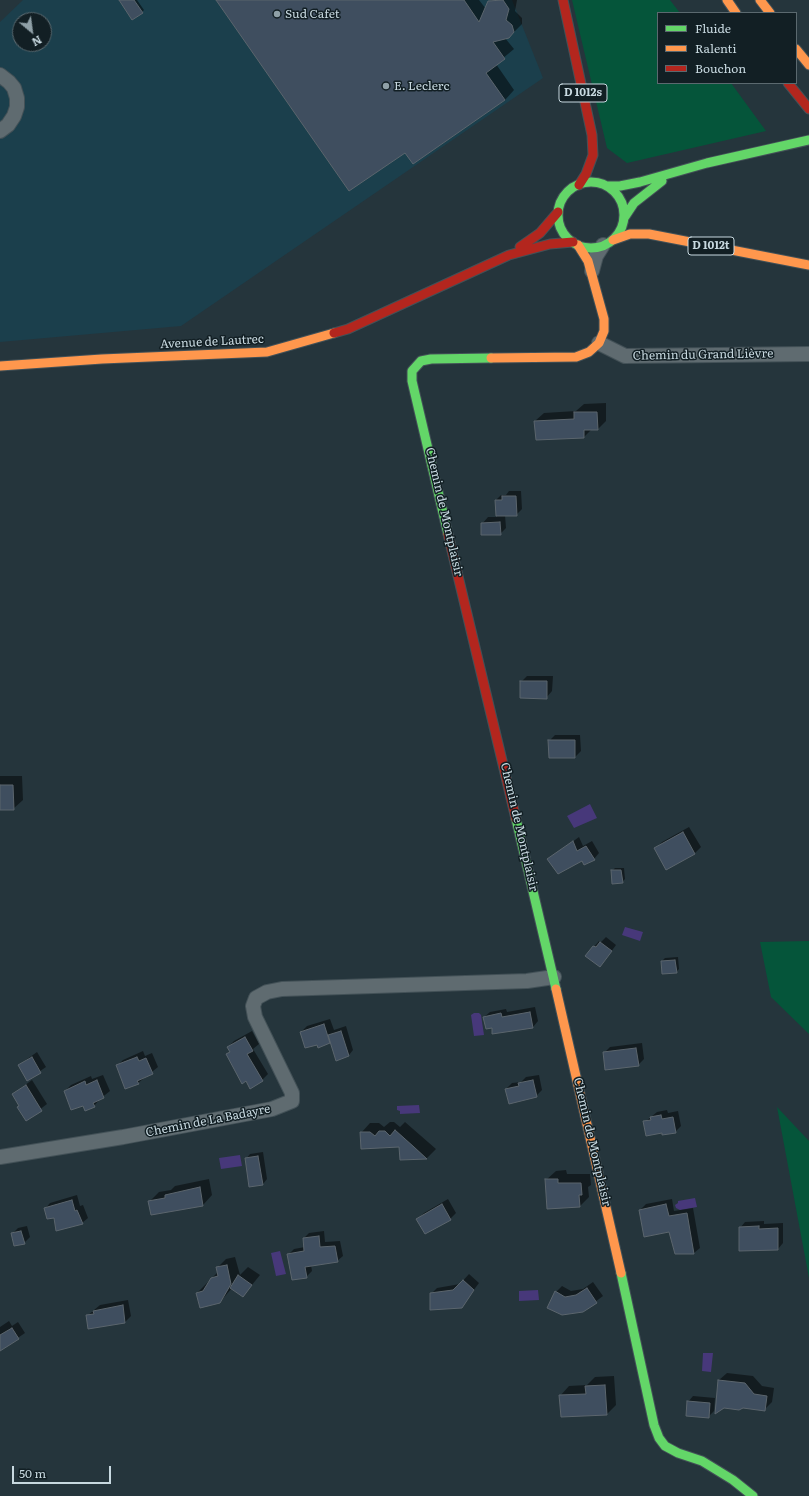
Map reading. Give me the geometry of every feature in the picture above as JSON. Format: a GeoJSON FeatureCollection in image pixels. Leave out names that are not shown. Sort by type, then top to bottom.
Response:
{"type":"FeatureCollection","features":[{"type":"Feature","properties":{"kind":"main road","name":"D 1012s"},"geometry":{"type":"LineString","coordinates":[[563,0],[592,135],[593,156],[586,174],[579,185]]}},
{"type":"Feature","properties":{"kind":"main road"},"geometry":{"type":"LineString","coordinates":[[727,0],[735,12]]}},
{"type":"Feature","properties":{"kind":"main road"},"geometry":{"type":"LineString","coordinates":[[760,0],[769,12]]}},
{"type":"Feature","properties":{"kind":"main road"},"geometry":{"type":"LineString","coordinates":[[797,50],[809,65]]}},
{"type":"Feature","properties":{"kind":"main road"},"geometry":{"type":"LineString","coordinates":[[789,84],[809,109]]}},
{"type":"Feature","properties":{"kind":"main road"},"geometry":{"type":"LineString","coordinates":[[509,255],[540,233],[558,212],[565,195],[579,185],[593,182],[607,186],[620,186],[809,140]]}},
{"type":"Feature","properties":{"kind":"main road"},"geometry":{"type":"LineString","coordinates":[[575,244],[595,247],[608,242],[622,226],[624,218],[634,203],[645,192],[677,172]]}},
{"type":"Feature","properties":{"kind":"main road"},"geometry":{"type":"LineString","coordinates":[[607,186],[620,200],[624,218]]}},
{"type":"Feature","properties":{"kind":"main road"},"geometry":{"type":"LineString","coordinates":[[558,212],[562,229],[588,261],[592,271],[604,319],[604,331],[599,343]]}},
{"type":"Feature","properties":{"kind":"main road","name":"D 1012t"},"geometry":{"type":"LineString","coordinates":[[608,242],[630,234],[649,234],[809,265]]}},
{"type":"Feature","properties":{"kind":"main road","name":"Avenue de Lautrec"},"geometry":{"type":"LineString","coordinates":[[0,366],[102,359],[267,352],[348,329],[509,255],[550,244],[575,244]]}},
{"type":"Feature","properties":{"kind":"main road","name":"Chemin de Montplaisir"},"geometry":{"type":"LineString","coordinates":[[599,343],[589,352],[576,356],[431,359],[421,361],[412,371],[412,381],[601,1178],[654,1425],[659,1438],[665,1446],[678,1453],[702,1461],[733,1480],[753,1496]]}},
{"type":"Feature","properties":{"kind":"street"},"geometry":{"type":"LineString","coordinates":[[0,75],[14,88],[17,98],[17,107],[14,116],[0,131]]}},
{"type":"Feature","properties":{"kind":"street"},"geometry":{"type":"LineString","coordinates":[[592,271],[596,256],[608,242]]}},
{"type":"Feature","properties":{"kind":"street","name":"Chemin du Grand Lièvre"},"geometry":{"type":"LineString","coordinates":[[599,343],[625,356],[809,354]]}},
{"type":"Feature","properties":{"kind":"street","name":"Chemin de La Badayre"},"geometry":{"type":"LineString","coordinates":[[0,1157],[123,1137],[272,1109],[292,1101],[292,1093],[254,1017],[253,1006],[256,998],[267,992],[282,989],[528,981],[554,977]]}},
{"type":"Feature","properties":{"kind":"shaded area"},"geometry":{"type":"Polygon","coordinates":[[[23,0],[512,0],[543,78],[181,326],[0,342],[0,22],[23,0]]]}},
{"type":"Feature","properties":{"kind":"shaded area"},"geometry":{"type":"Polygon","coordinates":[[[590,804],[597,818],[574,828],[567,816],[590,804]]]}},
{"type":"Feature","properties":{"kind":"shaded area"},"geometry":{"type":"Polygon","coordinates":[[[625,927],[643,932],[640,941],[622,935],[625,927]]]}},
{"type":"Feature","properties":{"kind":"shaded area"},"geometry":{"type":"Polygon","coordinates":[[[474,1013],[479,1013],[481,1015],[484,1035],[474,1036],[471,1015],[474,1013]]]}},
{"type":"Feature","properties":{"kind":"shaded area"},"geometry":{"type":"Polygon","coordinates":[[[419,1105],[420,1113],[400,1114],[400,1111],[397,1110],[397,1106],[419,1105]]]}},
{"type":"Feature","properties":{"kind":"shaded area"},"geometry":{"type":"Polygon","coordinates":[[[240,1155],[242,1166],[221,1169],[219,1158],[240,1155]]]}},
{"type":"Feature","properties":{"kind":"shaded area"},"geometry":{"type":"Polygon","coordinates":[[[695,1198],[697,1207],[680,1210],[676,1208],[675,1205],[678,1201],[695,1198]]]}},
{"type":"Feature","properties":{"kind":"shaded area"},"geometry":{"type":"Polygon","coordinates":[[[280,1251],[286,1274],[276,1276],[271,1253],[280,1251]]]}},
{"type":"Feature","properties":{"kind":"shaded area"},"geometry":{"type":"Polygon","coordinates":[[[538,1290],[539,1300],[519,1301],[519,1291],[538,1290]]]}},
{"type":"Feature","properties":{"kind":"shaded area"},"geometry":{"type":"Polygon","coordinates":[[[703,1353],[713,1353],[711,1372],[702,1371],[703,1353]]]}},
{"type":"Feature","properties":{"kind":"green space"},"geometry":{"type":"Polygon","coordinates":[[[572,0],[670,0],[679,12],[657,12],[657,84],[732,84],[766,131],[627,163],[607,148],[572,0]]]}},
{"type":"Feature","properties":{"kind":"green space"},"geometry":{"type":"Polygon","coordinates":[[[809,941],[809,1034],[771,997],[760,942],[809,941]]]}},
{"type":"Feature","properties":{"kind":"green space"},"geometry":{"type":"Polygon","coordinates":[[[777,1107],[809,1141],[809,1278],[777,1107]]]}},
{"type":"Feature","properties":{"kind":"building"},"geometry":{"type":"Polygon","coordinates":[[[119,0],[134,0],[143,13],[132,20],[119,0]]]}},
{"type":"Feature","properties":{"kind":"building","name":"E. Leclerc"},"geometry":{"type":"Polygon","coordinates":[[[216,0],[464,0],[479,22],[488,1],[503,0],[509,9],[506,20],[512,25],[514,32],[509,38],[493,42],[505,59],[486,73],[505,100],[413,164],[405,153],[349,191],[216,0]]]}},
{"type":"Feature","properties":{"kind":"building"},"geometry":{"type":"Polygon","coordinates":[[[574,412],[597,412],[598,430],[584,430],[584,438],[536,440],[534,421],[574,419],[574,412]]]}},
{"type":"Feature","properties":{"kind":"building"},"geometry":{"type":"Polygon","coordinates":[[[502,496],[516,496],[517,516],[496,516],[495,500],[502,500],[502,496]]]}},
{"type":"Feature","properties":{"kind":"building"},"geometry":{"type":"Polygon","coordinates":[[[500,522],[501,535],[481,535],[481,523],[500,522]]]}},
{"type":"Feature","properties":{"kind":"building"},"geometry":{"type":"Polygon","coordinates":[[[520,681],[547,681],[547,699],[520,698],[520,681]]]}},
{"type":"Feature","properties":{"kind":"building"},"geometry":{"type":"Polygon","coordinates":[[[548,740],[575,740],[575,758],[549,758],[548,740]]]}},
{"type":"Feature","properties":{"kind":"building"},"geometry":{"type":"Polygon","coordinates":[[[0,785],[13,785],[14,810],[0,810],[0,785]]]}},
{"type":"Feature","properties":{"kind":"building"},"geometry":{"type":"Polygon","coordinates":[[[683,832],[695,854],[666,870],[654,848],[683,832]]]}},
{"type":"Feature","properties":{"kind":"building"},"geometry":{"type":"Polygon","coordinates":[[[573,841],[577,851],[586,846],[595,860],[584,865],[582,861],[558,874],[547,859],[573,841]]]}},
{"type":"Feature","properties":{"kind":"building"},"geometry":{"type":"Polygon","coordinates":[[[611,870],[621,870],[623,883],[612,884],[611,870]]]}},
{"type":"Feature","properties":{"kind":"building"},"geometry":{"type":"Polygon","coordinates":[[[600,942],[612,951],[600,967],[585,956],[593,946],[596,947],[600,942]]]}},
{"type":"Feature","properties":{"kind":"building"},"geometry":{"type":"Polygon","coordinates":[[[675,960],[677,973],[662,974],[661,961],[675,960]]]}},
{"type":"Feature","properties":{"kind":"building"},"geometry":{"type":"Polygon","coordinates":[[[530,1012],[533,1028],[492,1034],[492,1028],[486,1029],[483,1017],[501,1013],[502,1017],[530,1012]]]}},
{"type":"Feature","properties":{"kind":"building"},"geometry":{"type":"Polygon","coordinates":[[[324,1024],[330,1043],[318,1048],[317,1045],[305,1048],[300,1032],[324,1024]]]}},
{"type":"Feature","properties":{"kind":"building"},"geometry":{"type":"Polygon","coordinates":[[[341,1031],[349,1056],[336,1061],[328,1035],[341,1031]]]}},
{"type":"Feature","properties":{"kind":"building"},"geometry":{"type":"Polygon","coordinates":[[[245,1037],[253,1051],[247,1054],[263,1081],[250,1089],[246,1081],[242,1084],[226,1054],[230,1052],[227,1047],[245,1037]]]}},
{"type":"Feature","properties":{"kind":"building"},"geometry":{"type":"Polygon","coordinates":[[[636,1048],[639,1066],[605,1070],[603,1052],[636,1048]]]}},
{"type":"Feature","properties":{"kind":"building"},"geometry":{"type":"Polygon","coordinates":[[[32,1057],[41,1073],[27,1081],[18,1065],[32,1057]]]}},
{"type":"Feature","properties":{"kind":"building"},"geometry":{"type":"Polygon","coordinates":[[[137,1057],[139,1061],[146,1058],[153,1074],[137,1081],[139,1084],[125,1089],[116,1065],[137,1057]]]}},
{"type":"Feature","properties":{"kind":"building"},"geometry":{"type":"Polygon","coordinates":[[[97,1080],[104,1098],[93,1103],[95,1107],[85,1111],[83,1106],[71,1110],[64,1091],[85,1081],[86,1085],[97,1080]]]}},
{"type":"Feature","properties":{"kind":"building"},"geometry":{"type":"Polygon","coordinates":[[[533,1080],[537,1097],[509,1104],[505,1089],[519,1086],[518,1083],[533,1080]]]}},
{"type":"Feature","properties":{"kind":"building"},"geometry":{"type":"Polygon","coordinates":[[[26,1085],[42,1111],[26,1121],[17,1107],[19,1106],[12,1094],[26,1085]]]}},
{"type":"Feature","properties":{"kind":"building"},"geometry":{"type":"Polygon","coordinates":[[[661,1115],[662,1119],[673,1117],[676,1133],[662,1135],[662,1133],[646,1136],[643,1121],[651,1120],[650,1117],[661,1115]]]}},
{"type":"Feature","properties":{"kind":"building"},"geometry":{"type":"Polygon","coordinates":[[[395,1130],[427,1159],[400,1160],[399,1147],[361,1149],[360,1132],[370,1132],[375,1136],[379,1131],[385,1131],[390,1136],[395,1130]]]}},
{"type":"Feature","properties":{"kind":"building"},"geometry":{"type":"Polygon","coordinates":[[[258,1156],[263,1185],[249,1187],[245,1158],[258,1156]]]}},
{"type":"Feature","properties":{"kind":"building"},"geometry":{"type":"Polygon","coordinates":[[[545,1179],[558,1179],[558,1183],[581,1183],[582,1195],[579,1195],[580,1207],[547,1209],[545,1179]]]}},
{"type":"Feature","properties":{"kind":"building"},"geometry":{"type":"Polygon","coordinates":[[[200,1187],[203,1206],[151,1215],[148,1201],[165,1198],[165,1195],[200,1187]]]}},
{"type":"Feature","properties":{"kind":"building"},"geometry":{"type":"Polygon","coordinates":[[[72,1200],[75,1211],[77,1210],[83,1224],[56,1231],[54,1218],[47,1219],[44,1208],[72,1200]]]}},
{"type":"Feature","properties":{"kind":"building"},"geometry":{"type":"Polygon","coordinates":[[[442,1204],[451,1220],[425,1234],[416,1219],[442,1204]]]}},
{"type":"Feature","properties":{"kind":"building"},"geometry":{"type":"Polygon","coordinates":[[[666,1204],[669,1216],[687,1213],[694,1254],[675,1254],[669,1232],[644,1237],[639,1210],[666,1204]]]}},
{"type":"Feature","properties":{"kind":"building"},"geometry":{"type":"Polygon","coordinates":[[[759,1226],[759,1229],[778,1228],[778,1250],[739,1251],[739,1227],[759,1226]]]}},
{"type":"Feature","properties":{"kind":"building"},"geometry":{"type":"Polygon","coordinates":[[[21,1231],[25,1244],[14,1246],[11,1233],[21,1231]]]}},
{"type":"Feature","properties":{"kind":"building"},"geometry":{"type":"Polygon","coordinates":[[[319,1236],[320,1247],[335,1246],[338,1262],[305,1267],[307,1278],[292,1280],[287,1254],[304,1251],[303,1238],[319,1236]]]}},
{"type":"Feature","properties":{"kind":"building"},"geometry":{"type":"Polygon","coordinates":[[[227,1265],[231,1284],[220,1303],[200,1308],[196,1293],[203,1291],[211,1278],[218,1276],[216,1267],[227,1265]]]}},
{"type":"Feature","properties":{"kind":"building"},"geometry":{"type":"Polygon","coordinates":[[[238,1275],[252,1285],[243,1297],[230,1288],[238,1275]]]}},
{"type":"Feature","properties":{"kind":"building"},"geometry":{"type":"Polygon","coordinates":[[[463,1280],[474,1290],[462,1308],[430,1310],[430,1293],[453,1290],[463,1280]]]}},
{"type":"Feature","properties":{"kind":"building"},"geometry":{"type":"Polygon","coordinates":[[[587,1288],[597,1303],[583,1312],[562,1315],[547,1308],[555,1291],[565,1297],[576,1295],[587,1288]]]}},
{"type":"Feature","properties":{"kind":"building"},"geometry":{"type":"Polygon","coordinates":[[[123,1305],[125,1323],[88,1329],[86,1315],[94,1314],[93,1311],[123,1305]]]}},
{"type":"Feature","properties":{"kind":"building"},"geometry":{"type":"Polygon","coordinates":[[[12,1328],[19,1339],[0,1351],[0,1335],[12,1328]]]}},
{"type":"Feature","properties":{"kind":"building"},"geometry":{"type":"Polygon","coordinates":[[[718,1380],[745,1383],[754,1394],[767,1396],[765,1411],[743,1408],[739,1410],[724,1408],[715,1414],[718,1380]]]}},
{"type":"Feature","properties":{"kind":"building"},"geometry":{"type":"Polygon","coordinates":[[[605,1385],[607,1415],[561,1417],[559,1395],[586,1394],[585,1386],[605,1385]]]}},
{"type":"Feature","properties":{"kind":"building"},"geometry":{"type":"Polygon","coordinates":[[[687,1401],[710,1403],[709,1418],[686,1416],[687,1401]]]}},
{"type":"Feature","properties":{"kind":"traffic: fast"},"geometry":{"type":"LineString","coordinates":[[607,186],[620,186],[640,182],[707,163],[809,140]]}},
{"type":"Feature","properties":{"kind":"traffic: fast"},"geometry":{"type":"LineString","coordinates":[[624,218],[634,203],[662,181]]}},
{"type":"Feature","properties":{"kind":"traffic: fast"},"geometry":{"type":"LineString","coordinates":[[591,182],[603,185],[614,192],[621,203],[624,215],[621,227],[614,238],[603,245],[591,248],[579,245],[568,238],[561,227],[558,215],[561,203],[568,192],[579,185],[591,182]]}},
{"type":"Feature","properties":{"kind":"traffic: fast"},"geometry":{"type":"LineString","coordinates":[[448,534],[412,381],[412,371],[421,361],[431,359],[491,358]]}},
{"type":"Feature","properties":{"kind":"traffic: fast"},"geometry":{"type":"LineString","coordinates":[[516,819],[556,989]]}},
{"type":"Feature","properties":{"kind":"traffic: fast"},"geometry":{"type":"LineString","coordinates":[[621,1273],[654,1425],[659,1438],[665,1446],[678,1453],[702,1461],[733,1480],[753,1496]]}},
{"type":"Feature","properties":{"kind":"traffic: slow"},"geometry":{"type":"LineString","coordinates":[[727,0],[735,12]]}},
{"type":"Feature","properties":{"kind":"traffic: slow"},"geometry":{"type":"LineString","coordinates":[[760,0],[769,12]]}},
{"type":"Feature","properties":{"kind":"traffic: slow"},"geometry":{"type":"LineString","coordinates":[[797,50],[809,65]]}},
{"type":"Feature","properties":{"kind":"traffic: slow"},"geometry":{"type":"LineString","coordinates":[[613,240],[630,234],[649,234],[809,265]]}},
{"type":"Feature","properties":{"kind":"traffic: slow"},"geometry":{"type":"LineString","coordinates":[[491,358],[576,357],[589,352],[599,343],[604,331],[604,319],[588,261],[578,245]]}},
{"type":"Feature","properties":{"kind":"traffic: slow"},"geometry":{"type":"LineString","coordinates":[[0,366],[102,359],[267,352],[334,333]]}},
{"type":"Feature","properties":{"kind":"traffic: slow"},"geometry":{"type":"LineString","coordinates":[[556,989],[621,1273]]}},
{"type":"Feature","properties":{"kind":"traffic: jam"},"geometry":{"type":"LineString","coordinates":[[563,0],[592,135],[593,155],[586,174],[579,185]]}},
{"type":"Feature","properties":{"kind":"traffic: jam"},"geometry":{"type":"LineString","coordinates":[[789,84],[809,109]]}},
{"type":"Feature","properties":{"kind":"traffic: jam"},"geometry":{"type":"LineString","coordinates":[[520,247],[540,233],[558,212]]}},
{"type":"Feature","properties":{"kind":"traffic: jam"},"geometry":{"type":"LineString","coordinates":[[334,333],[348,329],[509,255],[550,244],[573,242]]}},
{"type":"Feature","properties":{"kind":"traffic: jam"},"geometry":{"type":"LineString","coordinates":[[448,534],[516,819]]}},
{"type":"Feature","properties":{"kind":"place","name":"Sud Cafet"},"geometry":{"type":"Point","coordinates":[277,14]}},
{"type":"Feature","properties":{"kind":"place","name":"E. Leclerc"},"geometry":{"type":"Point","coordinates":[386,86]}}]}
